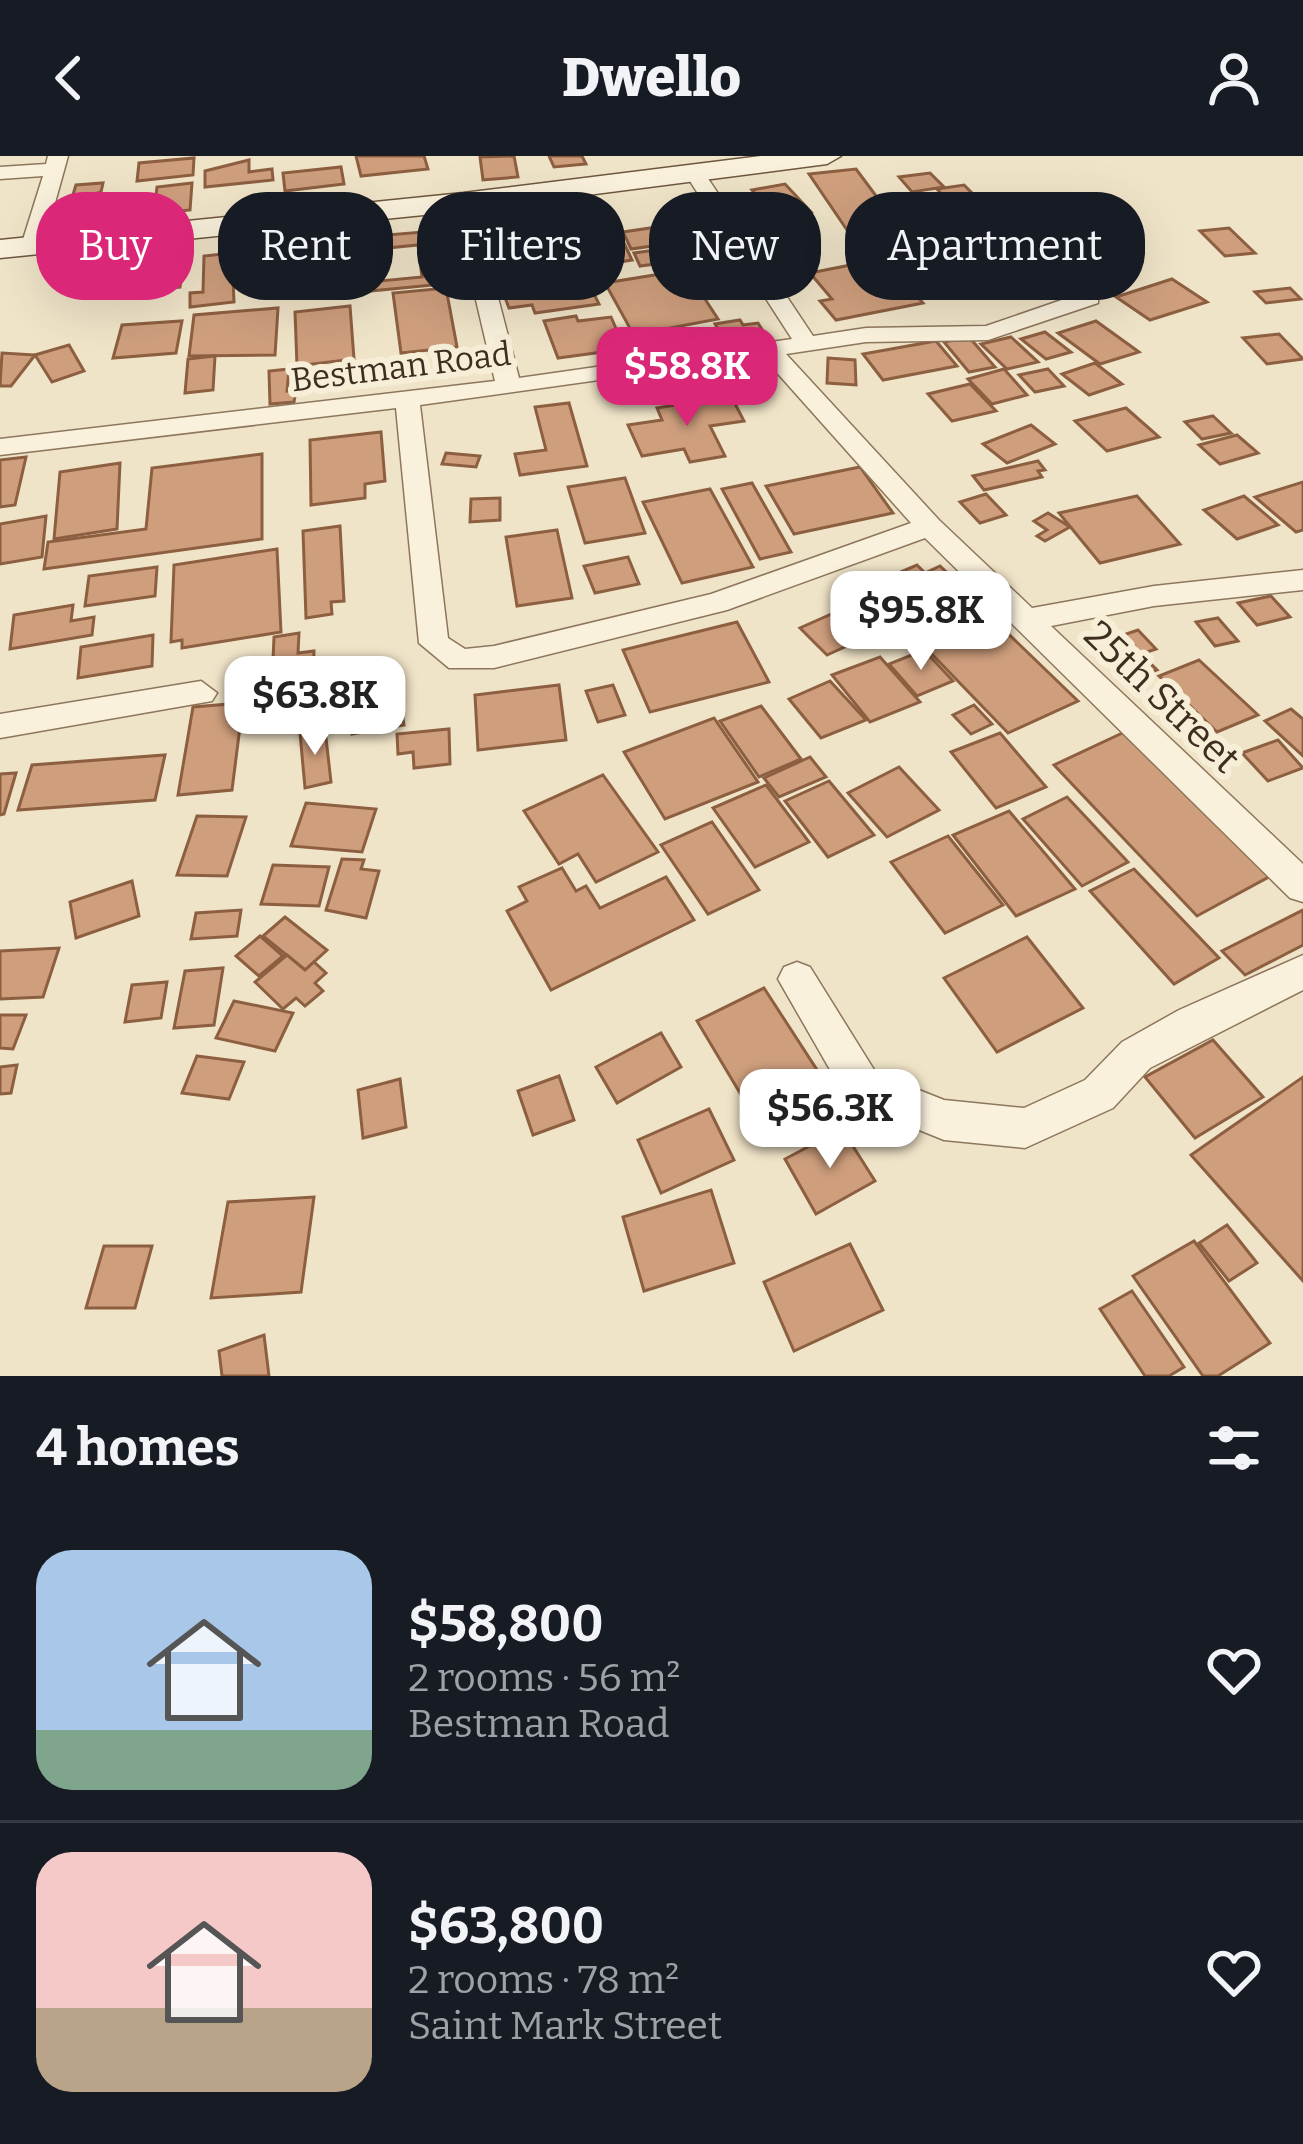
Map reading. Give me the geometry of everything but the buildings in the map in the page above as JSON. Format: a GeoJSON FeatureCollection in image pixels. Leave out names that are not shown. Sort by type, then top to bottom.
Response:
{"type":"FeatureCollection","features":[{"type":"Feature","properties":{"kind":"street"},"geometry":{"type":"LineString","coordinates":[[549,192],[827,156]]}},
{"type":"Feature","properties":{"kind":"street"},"geometry":{"type":"LineString","coordinates":[[0,173],[56,162],[32,246]]}},
{"type":"Feature","properties":{"kind":"street"},"geometry":{"type":"LineString","coordinates":[[696,175],[807,344]]}},
{"type":"Feature","properties":{"kind":"street"},"geometry":{"type":"LineString","coordinates":[[0,249],[417,207]]}},
{"type":"Feature","properties":{"kind":"street"},"geometry":{"type":"LineString","coordinates":[[487,300],[509,387]]}},
{"type":"Feature","properties":{"kind":"street","name":"Bestman Road"},"geometry":{"type":"LineString","coordinates":[[0,447],[509,387],[866,335],[988,333],[1084,300]]}},
{"type":"Feature","properties":{"kind":"street","name":"25th Street"},"geometry":{"type":"LineString","coordinates":[[771,352],[929,526],[1303,887]]}},
{"type":"Feature","properties":{"kind":"street"},"geometry":{"type":"LineString","coordinates":[[407,399],[434,643],[460,660],[494,657],[717,603],[929,526]]}},
{"type":"Feature","properties":{"kind":"street"},"geometry":{"type":"LineString","coordinates":[[1025,620],[1154,596],[1303,580]]}},
{"type":"Feature","properties":{"kind":"street"},"geometry":{"type":"LineString","coordinates":[[0,726],[201,693]]}},
{"type":"Feature","properties":{"kind":"street"},"geometry":{"type":"LineString","coordinates":[[796,979],[862,1088],[944,1120],[1025,1128],[1099,1094],[1136,1055],[1193,1023],[1303,972]]}}]}
